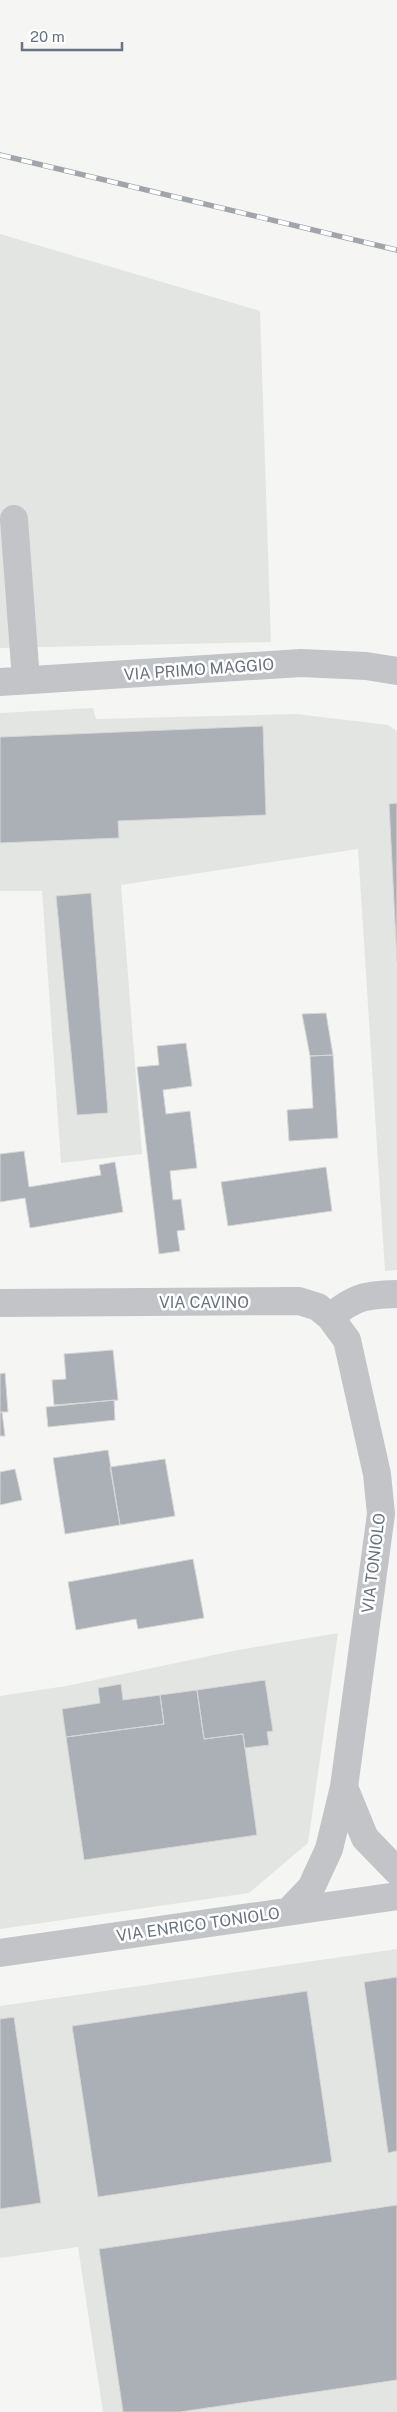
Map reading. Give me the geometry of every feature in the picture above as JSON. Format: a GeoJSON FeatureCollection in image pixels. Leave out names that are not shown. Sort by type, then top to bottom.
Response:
{"type":"FeatureCollection","features":[{"type":"Feature","properties":{"kind":"street"},"geometry":{"type":"LineString","coordinates":[[13,681],[14,519]]}},
{"type":"Feature","properties":{"kind":"street","name":"VIA PRIMO MAGGIO"},"geometry":{"type":"LineString","coordinates":[[13,681],[301,662],[397,670]]}},
{"type":"Feature","properties":{"kind":"street"},"geometry":{"type":"LineString","coordinates":[[330,1317],[345,1304],[365,1295],[397,1294]]}},
{"type":"Feature","properties":{"kind":"street","name":"VIA CAVINO"},"geometry":{"type":"LineString","coordinates":[[0,1303],[299,1301],[318,1307],[330,1317]]}},
{"type":"Feature","properties":{"kind":"street","name":"VIA TONIOLO"},"geometry":{"type":"LineString","coordinates":[[290,1910],[311,1888],[329,1849],[344,1787],[381,1514],[376,1474],[347,1340],[330,1317]]}},
{"type":"Feature","properties":{"kind":"street"},"geometry":{"type":"LineString","coordinates":[[344,1787],[365,1838],[397,1871]]}},
{"type":"Feature","properties":{"kind":"street","name":"VIA ENRICO TONIOLO"},"geometry":{"type":"LineString","coordinates":[[0,1953],[397,1896]]}},
{"type":"Feature","properties":{"kind":"shaded area"},"geometry":{"type":"Polygon","coordinates":[[[0,234],[260,311],[271,642],[0,648],[0,234]]]}},
{"type":"Feature","properties":{"kind":"shaded area"},"geometry":{"type":"Polygon","coordinates":[[[93,708],[96,719],[296,714],[388,725],[397,731],[397,1270],[385,1271],[358,849],[121,885],[142,1154],[61,1163],[42,891],[0,891],[0,713],[93,708]]]}},
{"type":"Feature","properties":{"kind":"shaded area"},"geometry":{"type":"Polygon","coordinates":[[[338,1633],[308,1843],[249,1893],[0,1929],[0,1696],[66,1686],[238,1650],[338,1633]]]}},
{"type":"Feature","properties":{"kind":"shaded area"},"geometry":{"type":"Polygon","coordinates":[[[397,1949],[397,2412],[103,2412],[78,2247],[0,2258],[0,2006],[397,1949]]]}},
{"type":"Feature","properties":{"kind":"building"},"geometry":{"type":"Polygon","coordinates":[[[263,726],[266,815],[118,821],[119,838],[0,843],[0,737],[263,726]]]}},
{"type":"Feature","properties":{"kind":"building"},"geometry":{"type":"Polygon","coordinates":[[[397,803],[397,962],[389,804],[397,803]]]}},
{"type":"Feature","properties":{"kind":"building"},"geometry":{"type":"Polygon","coordinates":[[[91,893],[108,1113],[77,1115],[56,896],[91,893]]]}},
{"type":"Feature","properties":{"kind":"building"},"geometry":{"type":"Polygon","coordinates":[[[326,1013],[333,1055],[310,1056],[302,1014],[326,1013]]]}},
{"type":"Feature","properties":{"kind":"building"},"geometry":{"type":"Polygon","coordinates":[[[186,1043],[192,1086],[163,1090],[166,1114],[190,1111],[197,1168],[170,1171],[173,1200],[181,1199],[185,1230],[177,1231],[180,1251],[159,1254],[137,1067],[159,1065],[157,1046],[186,1043]]]}},
{"type":"Feature","properties":{"kind":"building"},"geometry":{"type":"Polygon","coordinates":[[[333,1055],[338,1138],[289,1141],[287,1110],[313,1108],[310,1056],[333,1055]]]}},
{"type":"Feature","properties":{"kind":"building"},"geometry":{"type":"Polygon","coordinates":[[[24,1151],[29,1187],[101,1175],[99,1165],[115,1162],[123,1212],[30,1228],[25,1198],[0,1202],[0,1154],[24,1151]]]}},
{"type":"Feature","properties":{"kind":"building"},"geometry":{"type":"Polygon","coordinates":[[[326,1167],[332,1211],[228,1226],[221,1182],[326,1167]]]}},
{"type":"Feature","properties":{"kind":"building"},"geometry":{"type":"Polygon","coordinates":[[[113,1350],[118,1400],[54,1405],[52,1380],[66,1379],[64,1354],[113,1350]]]}},
{"type":"Feature","properties":{"kind":"building"},"geometry":{"type":"Polygon","coordinates":[[[5,1373],[8,1412],[0,1412],[0,1374],[5,1373]]]}},
{"type":"Feature","properties":{"kind":"building"},"geometry":{"type":"Polygon","coordinates":[[[114,1400],[115,1420],[48,1427],[46,1407],[114,1400]]]}},
{"type":"Feature","properties":{"kind":"building"},"geometry":{"type":"Polygon","coordinates":[[[0,1412],[2,1412],[5,1436],[0,1436],[0,1412]]]}},
{"type":"Feature","properties":{"kind":"building"},"geometry":{"type":"Polygon","coordinates":[[[108,1450],[120,1525],[65,1534],[53,1458],[108,1450]]]}},
{"type":"Feature","properties":{"kind":"building"},"geometry":{"type":"Polygon","coordinates":[[[165,1459],[175,1516],[120,1525],[110,1467],[165,1459]]]}},
{"type":"Feature","properties":{"kind":"building"},"geometry":{"type":"Polygon","coordinates":[[[15,1469],[22,1500],[0,1505],[0,1472],[15,1469]]]}},
{"type":"Feature","properties":{"kind":"building"},"geometry":{"type":"Polygon","coordinates":[[[193,1559],[204,1618],[138,1629],[136,1619],[76,1630],[68,1582],[193,1559]]]}},
{"type":"Feature","properties":{"kind":"building"},"geometry":{"type":"Polygon","coordinates":[[[265,1680],[273,1731],[267,1732],[269,1745],[245,1748],[243,1734],[204,1739],[197,1690],[265,1680]]]}},
{"type":"Feature","properties":{"kind":"building"},"geometry":{"type":"Polygon","coordinates":[[[121,1684],[123,1700],[160,1695],[164,1724],[66,1737],[62,1709],[100,1703],[98,1688],[121,1684]]]}},
{"type":"Feature","properties":{"kind":"building"},"geometry":{"type":"Polygon","coordinates":[[[197,1690],[204,1739],[243,1734],[257,1835],[84,1860],[66,1737],[164,1724],[160,1695],[197,1690]]]}},
{"type":"Feature","properties":{"kind":"building"},"geometry":{"type":"Polygon","coordinates":[[[397,1977],[397,2151],[388,2153],[364,1982],[397,1977]]]}},
{"type":"Feature","properties":{"kind":"building"},"geometry":{"type":"Polygon","coordinates":[[[307,1991],[332,2162],[98,2197],[72,2026],[307,1991]]]}},
{"type":"Feature","properties":{"kind":"building"},"geometry":{"type":"Polygon","coordinates":[[[14,2017],[41,2203],[0,2209],[0,2019],[14,2017]]]}},
{"type":"Feature","properties":{"kind":"building"},"geometry":{"type":"Polygon","coordinates":[[[397,2205],[397,2380],[180,2412],[123,2412],[99,2249],[397,2205]]]}},
{"type":"Feature","properties":{"kind":"railway"},"geometry":{"type":"LineString","coordinates":[[0,155],[397,250]]}}]}
